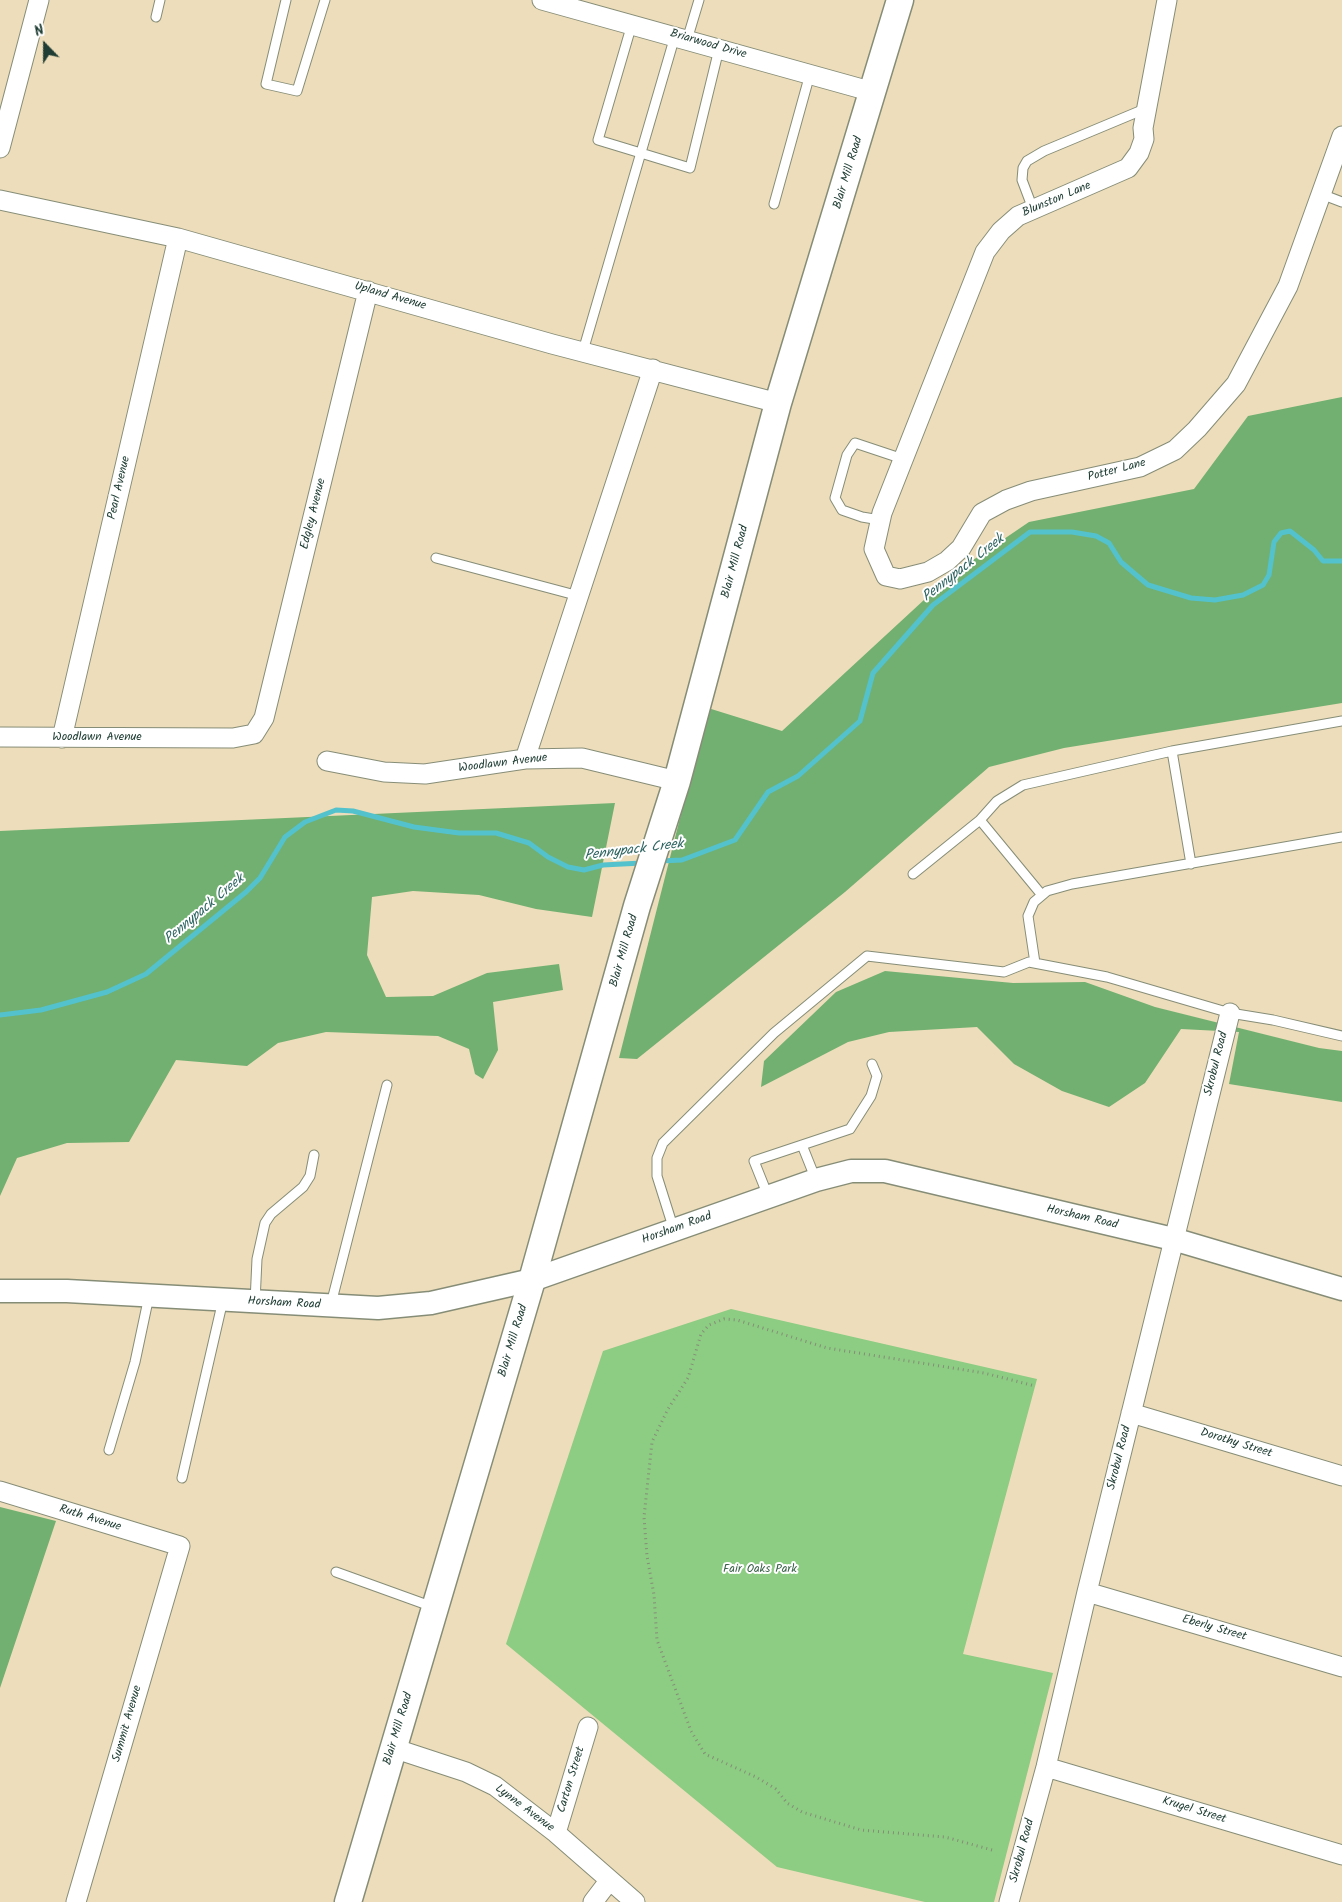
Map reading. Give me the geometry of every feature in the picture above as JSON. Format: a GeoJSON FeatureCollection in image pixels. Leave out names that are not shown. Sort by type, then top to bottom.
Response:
{"type":"FeatureCollection","features":[{"type":"Feature","properties":{"kind":"main road","name":"Blair Mill Road"},"geometry":{"type":"LineString","coordinates":[[348,1902],[532,1280],[637,906],[677,781],[778,403],[900,0]]}},
{"type":"Feature","properties":{"kind":"street"},"geometry":{"type":"LineString","coordinates":[[0,148],[39,0]]}},
{"type":"Feature","properties":{"kind":"street","name":"Briarwood Drive"},"geometry":{"type":"LineString","coordinates":[[542,0],[873,92]]}},
{"type":"Feature","properties":{"kind":"street","name":"Blunston Lane"},"geometry":{"type":"LineString","coordinates":[[881,516],[985,252],[1001,231],[1018,216],[1128,168],[1139,153],[1144,139],[1147,108],[1167,0]]}},
{"type":"Feature","properties":{"kind":"street","name":"Potter Lane"},"geometry":{"type":"LineString","coordinates":[[881,516],[874,549],[879,565],[886,576],[900,579],[928,572],[947,561],[961,548],[982,513],[1006,500],[1030,491],[1140,468],[1175,450],[1197,429],[1236,384],[1288,286],[1342,136]]}},
{"type":"Feature","properties":{"kind":"street","name":"Upland Avenue"},"geometry":{"type":"LineString","coordinates":[[0,200],[178,238],[583,351],[778,403]]}},
{"type":"Feature","properties":{"kind":"street","name":"Pearl Avenue"},"geometry":{"type":"LineString","coordinates":[[62,738],[178,238]]}},
{"type":"Feature","properties":{"kind":"street","name":"Edgley Avenue"},"geometry":{"type":"LineString","coordinates":[[254,734],[264,718],[368,290]]}},
{"type":"Feature","properties":{"kind":"street"},"geometry":{"type":"LineString","coordinates":[[525,759],[653,369]]}},
{"type":"Feature","properties":{"kind":"street","name":"Woodlawn Avenue"},"geometry":{"type":"LineString","coordinates":[[0,737],[233,738],[254,734]]}},
{"type":"Feature","properties":{"kind":"street","name":"Woodlawn Avenue"},"geometry":{"type":"LineString","coordinates":[[326,761],[384,772],[424,774],[525,759],[582,758],[677,781]]}},
{"type":"Feature","properties":{"kind":"street","name":"Skrobul Road"},"geometry":{"type":"LineString","coordinates":[[1009,1902],[1046,1767],[1087,1592],[1230,1013]]}},
{"type":"Feature","properties":{"kind":"street","name":"Horsham Road"},"geometry":{"type":"LineString","coordinates":[[0,1291],[67,1291],[378,1308],[431,1303],[532,1280],[768,1196],[851,1171],[885,1171],[1173,1240],[1342,1289]]}},
{"type":"Feature","properties":{"kind":"street","name":"Dorothy Street"},"geometry":{"type":"LineString","coordinates":[[1131,1413],[1342,1476]]}},
{"type":"Feature","properties":{"kind":"street","name":"Ruth Avenue"},"geometry":{"type":"LineString","coordinates":[[0,1491],[180,1546]]}},
{"type":"Feature","properties":{"kind":"street","name":"Summit Avenue"},"geometry":{"type":"LineString","coordinates":[[76,1902],[180,1546]]}},
{"type":"Feature","properties":{"kind":"street","name":"Eberly Street"},"geometry":{"type":"LineString","coordinates":[[1087,1592],[1342,1667]]}},
{"type":"Feature","properties":{"kind":"street","name":"Carton Street"},"geometry":{"type":"LineString","coordinates":[[556,1833],[588,1727]]}},
{"type":"Feature","properties":{"kind":"street","name":"Lynne Avenue"},"geometry":{"type":"LineString","coordinates":[[394,1748],[466,1772],[495,1786],[556,1833],[635,1902]]}},
{"type":"Feature","properties":{"kind":"street","name":"Krugel Street"},"geometry":{"type":"LineString","coordinates":[[1046,1767],[1342,1855]]}},
{"type":"Feature","properties":{"kind":"street"},"geometry":{"type":"LineString","coordinates":[[593,1902],[609,1881]]}},
{"type":"Feature","properties":{"kind":"lane"},"geometry":{"type":"LineString","coordinates":[[156,17],[160,0]]}},
{"type":"Feature","properties":{"kind":"lane"},"geometry":{"type":"LineString","coordinates":[[286,0],[266,84],[297,91],[325,0]]}},
{"type":"Feature","properties":{"kind":"lane"},"geometry":{"type":"LineString","coordinates":[[583,351],[641,154],[681,38],[699,0]]}},
{"type":"Feature","properties":{"kind":"lane"},"geometry":{"type":"LineString","coordinates":[[632,24],[598,140],[690,168],[719,48]]}},
{"type":"Feature","properties":{"kind":"lane"},"geometry":{"type":"LineString","coordinates":[[774,204],[810,74]]}},
{"type":"Feature","properties":{"kind":"lane"},"geometry":{"type":"LineString","coordinates":[[1033,209],[1022,180],[1023,168],[1027,161],[1044,151],[1147,108]]}},
{"type":"Feature","properties":{"kind":"lane"},"geometry":{"type":"LineString","coordinates":[[1321,194],[1342,202]]}},
{"type":"Feature","properties":{"kind":"lane"},"geometry":{"type":"LineString","coordinates":[[881,516],[862,517],[842,510],[835,498],[847,455],[855,443],[903,459]]}},
{"type":"Feature","properties":{"kind":"lane"},"geometry":{"type":"LineString","coordinates":[[436,558],[579,596]]}},
{"type":"Feature","properties":{"kind":"lane"},"geometry":{"type":"LineString","coordinates":[[912,874],[980,820],[997,801],[1023,785],[1172,751],[1342,721]]}},
{"type":"Feature","properties":{"kind":"lane"},"geometry":{"type":"LineString","coordinates":[[1172,751],[1191,864]]}},
{"type":"Feature","properties":{"kind":"lane"},"geometry":{"type":"LineString","coordinates":[[980,820],[1041,894]]}},
{"type":"Feature","properties":{"kind":"lane"},"geometry":{"type":"LineString","coordinates":[[1035,963],[1028,916],[1034,902],[1041,894],[1072,884],[1342,838]]}},
{"type":"Feature","properties":{"kind":"lane"},"geometry":{"type":"LineString","coordinates":[[674,1230],[657,1176],[658,1158],[663,1143],[774,1033],[868,956],[1004,972],[1029,962],[1035,963],[1107,977],[1230,1013],[1273,1020],[1342,1036]]}},
{"type":"Feature","properties":{"kind":"lane"},"geometry":{"type":"LineString","coordinates":[[768,1196],[754,1161],[850,1129],[871,1096],[877,1076],[872,1064]]}},
{"type":"Feature","properties":{"kind":"lane"},"geometry":{"type":"LineString","coordinates":[[330,1306],[386,1085]]}},
{"type":"Feature","properties":{"kind":"lane"},"geometry":{"type":"LineString","coordinates":[[802,1145],[816,1180]]}},
{"type":"Feature","properties":{"kind":"lane"},"geometry":{"type":"LineString","coordinates":[[255,1302],[257,1259],[265,1223],[271,1214],[303,1187],[310,1176],[314,1155]]}},
{"type":"Feature","properties":{"kind":"lane"},"geometry":{"type":"LineString","coordinates":[[109,1450],[135,1362],[149,1296]]}},
{"type":"Feature","properties":{"kind":"lane"},"geometry":{"type":"LineString","coordinates":[[182,1478],[223,1300]]}},
{"type":"Feature","properties":{"kind":"lane"},"geometry":{"type":"LineString","coordinates":[[336,1572],[435,1608]]}},
{"type":"Feature","properties":{"kind":"path"},"geometry":{"type":"LineString","coordinates":[[992,1850],[945,1837],[861,1830],[802,1812],[787,1803],[776,1789],[756,1777],[705,1754],[691,1731],[657,1640],[654,1595],[647,1556],[644,1518],[652,1442],[668,1409],[688,1378],[701,1334],[709,1326],[724,1320],[737,1320],[827,1348],[984,1373],[1035,1386]]}},
{"type":"Feature","properties":{"kind":"green space"},"geometry":{"type":"Polygon","coordinates":[[[1342,397],[1342,703],[1064,748],[989,767],[845,892],[637,1059],[619,1058],[708,708],[782,731],[951,575],[1029,522],[1194,489],[1248,416],[1342,397]]]}},
{"type":"Feature","properties":{"kind":"green space"},"geometry":{"type":"Polygon","coordinates":[[[615,803],[592,917],[536,909],[479,895],[413,891],[372,897],[367,955],[386,997],[433,996],[487,973],[559,964],[563,990],[493,1002],[498,1050],[483,1079],[475,1074],[469,1049],[438,1036],[326,1032],[278,1043],[247,1066],[176,1060],[129,1142],[67,1143],[17,1158],[0,1196],[0,831],[615,803]]]}},
{"type":"Feature","properties":{"kind":"green space"},"geometry":{"type":"Polygon","coordinates":[[[885,971],[1013,983],[1085,982],[1155,1007],[1319,1048],[1342,1051],[1342,1102],[1229,1084],[1239,1032],[1181,1029],[1145,1083],[1109,1107],[1062,1091],[1014,1064],[977,1027],[889,1032],[848,1042],[761,1087],[764,1061],[836,992],[885,971]]]}},
{"type":"Feature","properties":{"kind":"green space","name":"Fair Oaks Park"},"geometry":{"type":"Polygon","coordinates":[[[731,1309],[1037,1379],[963,1654],[1053,1673],[994,1902],[925,1902],[777,1867],[506,1644],[603,1351],[731,1309]]]}},
{"type":"Feature","properties":{"kind":"green space"},"geometry":{"type":"Polygon","coordinates":[[[0,1507],[56,1521],[0,1688],[0,1507]]]}},
{"type":"Feature","properties":{"kind":"waterway","name":"Pennypack Creek"},"geometry":{"type":"LineString","coordinates":[[660,861],[682,860],[735,840],[768,792],[798,776],[860,721],[873,673],[933,605],[1030,532],[1072,532],[1096,536],[1109,543],[1121,562],[1148,585],[1191,598],[1215,600],[1243,595],[1263,585],[1269,575],[1274,542],[1281,533],[1290,531],[1314,550],[1323,561],[1342,561]]}},
{"type":"Feature","properties":{"kind":"waterway","name":"Pennypack Creek"},"geometry":{"type":"LineString","coordinates":[[0,1015],[41,1010],[107,992],[146,974],[246,892],[260,878],[285,837],[305,822],[336,810],[353,811],[414,827],[459,833],[496,833],[529,843],[548,857],[568,867],[584,870],[603,865],[642,863]]}}]}
